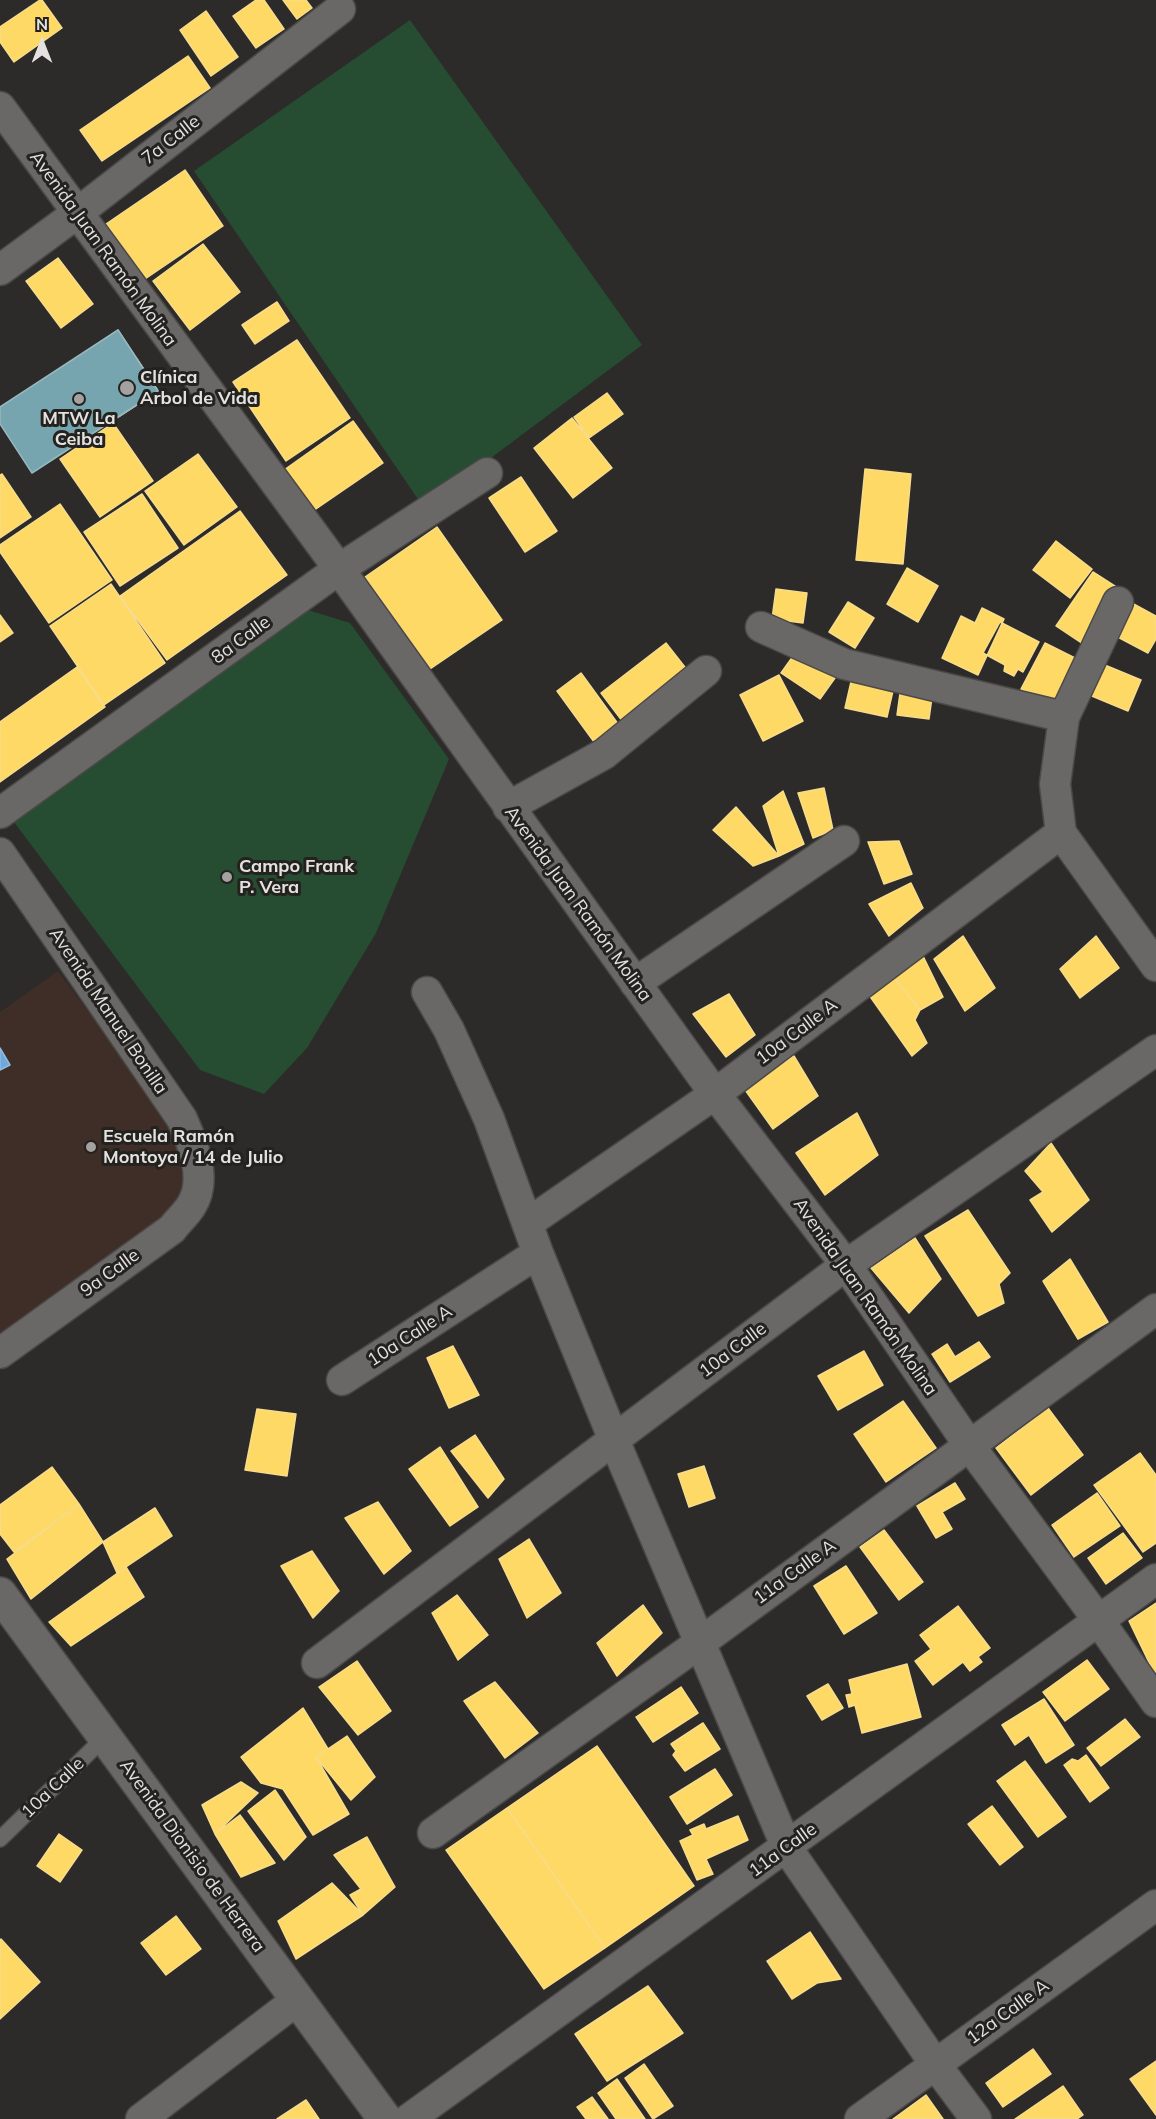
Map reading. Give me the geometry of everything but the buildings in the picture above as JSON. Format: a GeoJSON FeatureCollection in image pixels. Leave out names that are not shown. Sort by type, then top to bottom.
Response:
{"type":"FeatureCollection","features":[{"type":"Feature","properties":{"kind":"street","name":"7a Calle"},"geometry":{"type":"LineString","coordinates":[[0,270],[76,214],[340,9]]}},
{"type":"Feature","properties":{"kind":"street","name":"Avenida Juan Ramón Molina"},"geometry":{"type":"LineString","coordinates":[[0,107],[76,214],[339,569],[715,1094],[846,1265],[969,1445],[1156,1702]]}},
{"type":"Feature","properties":{"kind":"street","name":"8a Calle"},"geometry":{"type":"LineString","coordinates":[[0,813],[339,569],[487,473]]}},
{"type":"Feature","properties":{"kind":"street"},"geometry":{"type":"LineString","coordinates":[[1118,602],[1064,717],[1055,784],[1061,833],[1156,966]]}},
{"type":"Feature","properties":{"kind":"street"},"geometry":{"type":"LineString","coordinates":[[761,627],[844,664],[1064,717]]}},
{"type":"Feature","properties":{"kind":"street"},"geometry":{"type":"LineString","coordinates":[[508,807],[604,754],[706,671]]}},
{"type":"Feature","properties":{"kind":"street","name":"10a Calle A"},"geometry":{"type":"LineString","coordinates":[[528,1223],[715,1094],[1061,833]]}},
{"type":"Feature","properties":{"kind":"street"},"geometry":{"type":"LineString","coordinates":[[635,983],[843,841]]}},
{"type":"Feature","properties":{"kind":"street","name":"Avenida Manuel Bonilla"},"geometry":{"type":"LineString","coordinates":[[0,853],[182,1119],[194,1146],[200,1178]]}},
{"type":"Feature","properties":{"kind":"street"},"geometry":{"type":"LineString","coordinates":[[427,992],[449,1030],[489,1119],[538,1253],[614,1440],[787,1848],[935,2064],[976,2119]]}},
{"type":"Feature","properties":{"kind":"street","name":"10a Calle"},"geometry":{"type":"LineString","coordinates":[[317,1663],[846,1265],[1156,1050]]}},
{"type":"Feature","properties":{"kind":"street","name":"9a Calle"},"geometry":{"type":"LineString","coordinates":[[0,1353],[172,1228],[193,1205],[200,1178]]}},
{"type":"Feature","properties":{"kind":"street","name":"10a Calle A"},"geometry":{"type":"LineString","coordinates":[[342,1380],[538,1253]]}},
{"type":"Feature","properties":{"kind":"street","name":"11a Calle A"},"geometry":{"type":"LineString","coordinates":[[433,1833],[700,1642],[1156,1309]]}},
{"type":"Feature","properties":{"kind":"street","name":"11a Calle"},"geometry":{"type":"LineString","coordinates":[[409,2119],[787,1848],[1156,1579]]}},
{"type":"Feature","properties":{"kind":"street","name":"Avenida Dionisio de Herrera"},"geometry":{"type":"LineString","coordinates":[[0,1594],[385,2119]]}},
{"type":"Feature","properties":{"kind":"street","name":"12a Calle A"},"geometry":{"type":"LineString","coordinates":[[860,2119],[1156,1905]]}},
{"type":"Feature","properties":{"kind":"street"},"geometry":{"type":"LineString","coordinates":[[141,2119],[297,2000]]}},
{"type":"Feature","properties":{"kind":"lane","name":"10a Calle"},"geometry":{"type":"LineString","coordinates":[[0,1839],[105,1737]]}},
{"type":"Feature","properties":{"kind":"shaded area","name":"Escuela Ramón Montoya / 14 de Julio"},"geometry":{"type":"Polygon","coordinates":[[[58,971],[177,1130],[190,1182],[182,1202],[0,1337],[0,1012],[58,971]]]}},
{"type":"Feature","properties":{"kind":"green space"},"geometry":{"type":"Polygon","coordinates":[[[410,20],[642,345],[424,508],[194,171],[410,20]]]}},
{"type":"Feature","properties":{"kind":"green space","name":"Campo Frank P. Vera"},"geometry":{"type":"Polygon","coordinates":[[[305,609],[350,623],[449,759],[376,933],[307,1048],[264,1094],[200,1070],[14,822],[305,609]]]}},
{"type":"Feature","properties":{"kind":"place","name":"Clínica Arbol de Vida"},"geometry":{"type":"Point","coordinates":[127,388]}},
{"type":"Feature","properties":{"kind":"place","name":"MTW La Ceiba"},"geometry":{"type":"Point","coordinates":[79,399]}},
{"type":"Feature","properties":{"kind":"place","name":"Campo Frank P. Vera"},"geometry":{"type":"Point","coordinates":[227,877]}},
{"type":"Feature","properties":{"kind":"place","name":"Escuela Ramón Montoya / 14 de Julio"},"geometry":{"type":"Point","coordinates":[91,1147]}}]}
